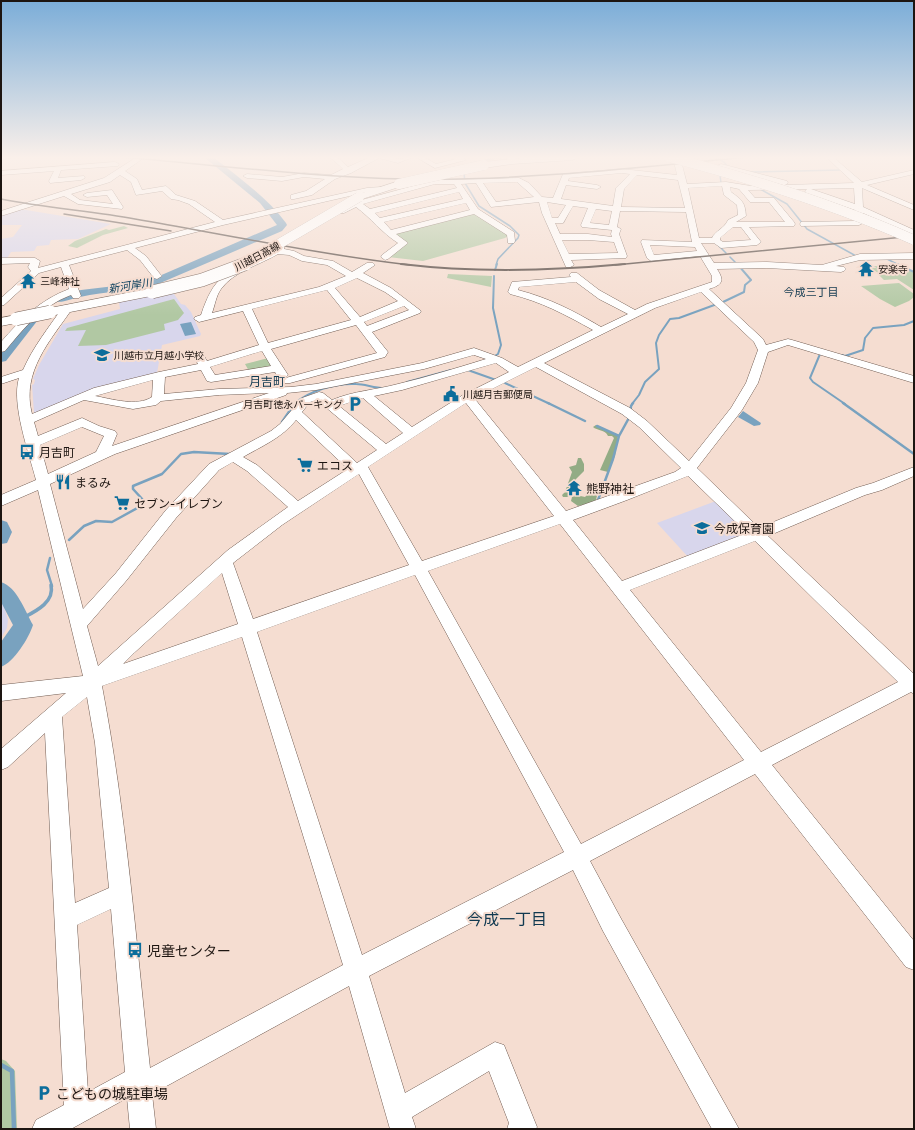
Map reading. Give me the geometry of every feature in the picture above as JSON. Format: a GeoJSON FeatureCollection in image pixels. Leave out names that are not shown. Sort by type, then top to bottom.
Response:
{"type":"FeatureCollection","features":[{"type":"Feature","properties":{"kind":"main road","name":"川越日高線"},"geometry":{"type":"LineString","coordinates":[[1,322],[16,319],[51,319],[202,280],[243,265],[341,210]]}},
{"type":"Feature","properties":{"kind":"main road"},"geometry":{"type":"LineString","coordinates":[[841,210],[879,224],[914,240]]}},
{"type":"Feature","properties":{"kind":"main road"},"geometry":{"type":"LineString","coordinates":[[851,210],[914,236]]}},
{"type":"Feature","properties":{"kind":"street"},"geometry":{"type":"LineString","coordinates":[[1,214],[15,210]]}},
{"type":"Feature","properties":{"kind":"street"},"geometry":{"type":"LineString","coordinates":[[202,210],[222,223]]}},
{"type":"Feature","properties":{"kind":"street"},"geometry":{"type":"LineString","coordinates":[[1,303],[36,271],[222,223],[265,210]]}},
{"type":"Feature","properties":{"kind":"street"},"geometry":{"type":"LineString","coordinates":[[342,210],[282,248],[236,272],[218,288],[203,318],[329,286],[355,275],[370,265]]}},
{"type":"Feature","properties":{"kind":"street"},"geometry":{"type":"LineString","coordinates":[[367,210],[380,221],[390,233],[404,243],[385,257]]}},
{"type":"Feature","properties":{"kind":"street"},"geometry":{"type":"LineString","coordinates":[[369,212],[378,210]]}},
{"type":"Feature","properties":{"kind":"street"},"geometry":{"type":"LineString","coordinates":[[380,221],[427,210],[442,220]]}},
{"type":"Feature","properties":{"kind":"street"},"geometry":{"type":"LineString","coordinates":[[545,210],[567,261],[591,247],[617,240]]}},
{"type":"Feature","properties":{"kind":"street"},"geometry":{"type":"LineString","coordinates":[[560,222],[567,210]]}},
{"type":"Feature","properties":{"kind":"street"},"geometry":{"type":"LineString","coordinates":[[578,224],[588,210]]}},
{"type":"Feature","properties":{"kind":"street"},"geometry":{"type":"LineString","coordinates":[[613,228],[617,210]]}},
{"type":"Feature","properties":{"kind":"street"},"geometry":{"type":"LineString","coordinates":[[1,761],[53,714],[93,682],[133,643],[225,561],[277,521],[467,397],[634,314],[652,306],[715,284],[718,281],[717,276],[698,246],[690,210],[671,210]]}},
{"type":"Feature","properties":{"kind":"street"},"geometry":{"type":"LineString","coordinates":[[732,225],[731,222],[742,216],[742,210]]}},
{"type":"Feature","properties":{"kind":"street"},"geometry":{"type":"LineString","coordinates":[[782,210],[798,224]]}},
{"type":"Feature","properties":{"kind":"street"},"geometry":{"type":"LineString","coordinates":[[831,210],[893,235]]}},
{"type":"Feature","properties":{"kind":"street"},"geometry":{"type":"LineString","coordinates":[[698,246],[645,242],[651,258],[698,246],[716,240],[716,237],[719,234],[732,225],[859,223],[860,210]]}},
{"type":"Feature","properties":{"kind":"street"},"geometry":{"type":"LineString","coordinates":[[862,210],[914,233]]}},
{"type":"Feature","properties":{"kind":"street"},"geometry":{"type":"LineString","coordinates":[[390,233],[475,211],[512,234],[512,241]]}},
{"type":"Feature","properties":{"kind":"street"},"geometry":{"type":"LineString","coordinates":[[550,220],[617,229],[615,234],[623,256],[556,237]]}},
{"type":"Feature","properties":{"kind":"street"},"geometry":{"type":"LineString","coordinates":[[716,240],[721,245],[757,242],[743,225]]}},
{"type":"Feature","properties":{"kind":"street"},"geometry":{"type":"LineString","coordinates":[[128,247],[143,258],[157,276]]}},
{"type":"Feature","properties":{"kind":"street"},"geometry":{"type":"LineString","coordinates":[[282,248],[302,258],[330,263],[388,290],[416,310],[367,330]]}},
{"type":"Feature","properties":{"kind":"street"},"geometry":{"type":"LineString","coordinates":[[820,268],[860,257],[914,257]]}},
{"type":"Feature","properties":{"kind":"street"},"geometry":{"type":"LineString","coordinates":[[1,261],[32,260],[35,261],[33,267],[36,271]]}},
{"type":"Feature","properties":{"kind":"street"},"geometry":{"type":"LineString","coordinates":[[1,349],[15,331],[36,310],[56,296],[75,292],[64,263]]}},
{"type":"Feature","properties":{"kind":"street"},"geometry":{"type":"LineString","coordinates":[[711,266],[767,265],[841,269]]}},
{"type":"Feature","properties":{"kind":"street"},"geometry":{"type":"LineString","coordinates":[[600,330],[561,308],[537,298],[513,292],[515,284],[576,277],[597,295],[634,314]]}},
{"type":"Feature","properties":{"kind":"street"},"geometry":{"type":"LineString","coordinates":[[329,286],[384,352],[378,358],[384,374]]}},
{"type":"Feature","properties":{"kind":"street"},"geometry":{"type":"LineString","coordinates":[[1,693],[93,682],[680,475],[689,469],[736,410],[755,376],[763,350],[759,341],[703,289]]}},
{"type":"Feature","properties":{"kind":"street"},"geometry":{"type":"LineString","coordinates":[[278,368],[211,379],[200,357],[358,321],[405,302]]}},
{"type":"Feature","properties":{"kind":"street"},"geometry":{"type":"LineString","coordinates":[[246,308],[263,342],[288,385]]}},
{"type":"Feature","properties":{"kind":"street"},"geometry":{"type":"LineString","coordinates":[[1,381],[24,373],[38,351],[67,315]]}},
{"type":"Feature","properties":{"kind":"street"},"geometry":{"type":"LineString","coordinates":[[51,319],[23,367],[24,381],[22,395],[42,482],[93,682],[108,776],[143,1129]]}},
{"type":"Feature","properties":{"kind":"street"},"geometry":{"type":"LineString","coordinates":[[763,350],[788,342],[914,380]]}},
{"type":"Feature","properties":{"kind":"street"},"geometry":{"type":"LineString","coordinates":[[78,625],[121,577],[171,514],[214,467],[264,441],[284,427],[306,400],[317,391],[384,374],[424,366],[474,351],[493,358],[518,372]]}},
{"type":"Feature","properties":{"kind":"street"},"geometry":{"type":"LineString","coordinates":[[1,501],[102,454],[288,385],[381,355]]}},
{"type":"Feature","properties":{"kind":"street"},"geometry":{"type":"LineString","coordinates":[[331,405],[344,399],[398,388],[464,369],[493,358]]}},
{"type":"Feature","properties":{"kind":"street"},"geometry":{"type":"LineString","coordinates":[[45,1129],[138,1083],[758,762],[913,684],[630,414],[536,363]]}},
{"type":"Feature","properties":{"kind":"street"},"geometry":{"type":"LineString","coordinates":[[27,420],[98,390],[204,366]]}},
{"type":"Feature","properties":{"kind":"street"},"geometry":{"type":"LineString","coordinates":[[158,398],[159,375]]}},
{"type":"Feature","properties":{"kind":"street"},"geometry":{"type":"LineString","coordinates":[[84,397],[132,405],[155,402],[158,398],[256,390],[288,385],[317,391],[331,405],[385,450]]}},
{"type":"Feature","properties":{"kind":"street"},"geometry":{"type":"LineString","coordinates":[[365,394],[411,433]]}},
{"type":"Feature","properties":{"kind":"street"},"geometry":{"type":"LineString","coordinates":[[467,397],[914,959]]}},
{"type":"Feature","properties":{"kind":"street"},"geometry":{"type":"LineString","coordinates":[[295,412],[358,468],[440,606],[726,1129]]}},
{"type":"Feature","properties":{"kind":"street"},"geometry":{"type":"LineString","coordinates":[[33,443],[82,422],[95,429],[111,434],[102,454]]}},
{"type":"Feature","properties":{"kind":"street"},"geometry":{"type":"LineString","coordinates":[[234,456],[252,468],[298,508]]}},
{"type":"Feature","properties":{"kind":"street"},"geometry":{"type":"LineString","coordinates":[[619,588],[756,535],[861,491],[877,487],[914,471]]}},
{"type":"Feature","properties":{"kind":"street"},"geometry":{"type":"LineString","coordinates":[[225,561],[248,628],[356,970],[401,1120],[495,1054],[524,1127],[520,1129]]}},
{"type":"Feature","properties":{"kind":"street"},"geometry":{"type":"LineString","coordinates":[[53,714],[77,1112]]}},
{"type":"Feature","properties":{"kind":"street"},"geometry":{"type":"LineString","coordinates":[[65,919],[120,894]]}},
{"type":"Feature","properties":{"kind":"shaded area"},"geometry":{"type":"Polygon","coordinates":[[[18,210],[24,210],[111,224],[78,239],[51,240],[49,245],[37,246],[34,251],[11,252],[6,260],[1,261],[1,239],[13,237],[22,225],[1,225],[1,216],[18,210]]]}},
{"type":"Feature","properties":{"kind":"shaded area","name":"川越市立月越小学校"},"geometry":{"type":"Polygon","coordinates":[[[172,291],[181,304],[185,305],[191,312],[201,334],[200,336],[162,345],[157,373],[37,414],[34,413],[32,385],[34,384],[35,380],[33,379],[39,365],[63,324],[120,309],[119,302],[172,291]]]}},
{"type":"Feature","properties":{"kind":"shaded area","name":"今成保育園"},"geometry":{"type":"Polygon","coordinates":[[[716,501],[748,533],[689,558],[657,523],[716,501]]]}},
{"type":"Feature","properties":{"kind":"shaded area"},"geometry":{"type":"Polygon","coordinates":[[[1,596],[8,620],[7,628],[1,638],[1,596]]]}},
{"type":"Feature","properties":{"kind":"green space"},"geometry":{"type":"Polygon","coordinates":[[[474,212],[509,235],[505,238],[423,261],[388,257],[406,243],[393,234],[474,212]]]}},
{"type":"Feature","properties":{"kind":"green space"},"geometry":{"type":"Polygon","coordinates":[[[124,226],[128,228],[103,235],[77,248],[68,246],[75,241],[106,229],[109,230],[124,226]]]}},
{"type":"Feature","properties":{"kind":"green space"},"geometry":{"type":"Polygon","coordinates":[[[870,266],[886,266],[893,269],[901,266],[914,273],[914,290],[897,279],[884,280],[870,266]]]}},
{"type":"Feature","properties":{"kind":"green space"},"geometry":{"type":"Polygon","coordinates":[[[448,274],[492,276],[491,287],[447,278],[448,274]]]}},
{"type":"Feature","properties":{"kind":"green space"},"geometry":{"type":"Polygon","coordinates":[[[899,283],[914,294],[914,297],[909,301],[895,307],[861,286],[899,283]]]}},
{"type":"Feature","properties":{"kind":"green space"},"geometry":{"type":"Polygon","coordinates":[[[174,299],[184,313],[178,320],[164,324],[165,330],[106,345],[78,346],[86,330],[65,331],[67,328],[174,299]]]}},
{"type":"Feature","properties":{"kind":"green space"},"geometry":{"type":"Polygon","coordinates":[[[268,358],[273,366],[249,371],[245,364],[268,358]]]}},
{"type":"Feature","properties":{"kind":"green space"},"geometry":{"type":"Polygon","coordinates":[[[596,425],[618,436],[615,456],[608,472],[600,470],[614,438],[593,427],[596,425]]]}},
{"type":"Feature","properties":{"kind":"green space"},"geometry":{"type":"Polygon","coordinates":[[[578,458],[581,458],[584,464],[584,471],[574,481],[573,490],[568,497],[563,497],[562,495],[565,492],[572,472],[569,467],[576,465],[578,458]]]}},
{"type":"Feature","properties":{"kind":"green space"},"geometry":{"type":"Polygon","coordinates":[[[590,487],[598,491],[596,500],[591,503],[578,506],[571,501],[572,497],[576,495],[585,497],[587,495],[586,490],[590,487]]]}},
{"type":"Feature","properties":{"kind":"green space"},"geometry":{"type":"Polygon","coordinates":[[[1,1059],[6,1061],[15,1071],[17,1129],[1,1129],[1,1059]]]}},
{"type":"Feature","properties":{"kind":"water"},"geometry":{"type":"Polygon","coordinates":[[[191,322],[196,334],[185,336],[180,324],[191,322]]]}},
{"type":"Feature","properties":{"kind":"water"},"geometry":{"type":"Polygon","coordinates":[[[743,411],[761,423],[760,425],[754,426],[738,417],[743,411]]]}},
{"type":"Feature","properties":{"kind":"waterway"},"geometry":{"type":"LineString","coordinates":[[485,210],[510,226],[519,235],[518,238],[498,259],[496,265]]}},
{"type":"Feature","properties":{"kind":"waterway"},"geometry":{"type":"LineString","coordinates":[[792,210],[807,229],[856,256]]}},
{"type":"Feature","properties":{"kind":"waterway","name":"新河岸川"},"geometry":{"type":"LineString","coordinates":[[57,299],[81,293],[141,286],[154,282],[278,229],[282,225],[272,213]]}},
{"type":"Feature","properties":{"kind":"waterway"},"geometry":{"type":"LineString","coordinates":[[717,244],[726,253]]}},
{"type":"Feature","properties":{"kind":"waterway"},"geometry":{"type":"LineString","coordinates":[[730,257],[737,264]]}},
{"type":"Feature","properties":{"kind":"waterway"},"geometry":{"type":"LineString","coordinates":[[885,258],[897,264]]}},
{"type":"Feature","properties":{"kind":"waterway"},"geometry":{"type":"LineString","coordinates":[[495,270],[497,264]]}},
{"type":"Feature","properties":{"kind":"waterway"},"geometry":{"type":"LineString","coordinates":[[897,264],[914,272]]}},
{"type":"Feature","properties":{"kind":"waterway"},"geometry":{"type":"LineString","coordinates":[[723,302],[744,292],[745,285],[751,280],[739,266]]}},
{"type":"Feature","properties":{"kind":"waterway"},"geometry":{"type":"LineString","coordinates":[[493,357],[498,354],[501,345],[493,308],[494,276]]}},
{"type":"Feature","properties":{"kind":"waterway"},"geometry":{"type":"LineString","coordinates":[[632,404],[639,395],[645,382],[659,369],[656,343],[659,335],[670,319],[679,318],[717,304]]}},
{"type":"Feature","properties":{"kind":"waterway","name":"新河岸川"},"geometry":{"type":"LineString","coordinates":[[1,358],[35,316]]}},
{"type":"Feature","properties":{"kind":"waterway"},"geometry":{"type":"LineString","coordinates":[[842,355],[845,356],[863,350],[865,338],[873,328],[904,325],[914,321]]}},
{"type":"Feature","properties":{"kind":"waterway"},"geometry":{"type":"LineString","coordinates":[[820,354],[810,378],[813,382],[845,404]]}},
{"type":"Feature","properties":{"kind":"waterway"},"geometry":{"type":"LineString","coordinates":[[465,369],[496,380]]}},
{"type":"Feature","properties":{"kind":"waterway"},"geometry":{"type":"LineString","coordinates":[[407,382],[451,370]]}},
{"type":"Feature","properties":{"kind":"waterway"},"geometry":{"type":"LineString","coordinates":[[505,383],[550,404]]}},
{"type":"Feature","properties":{"kind":"waterway"},"geometry":{"type":"LineString","coordinates":[[295,403],[307,395],[331,386],[359,384],[384,388]]}},
{"type":"Feature","properties":{"kind":"waterway"},"geometry":{"type":"LineString","coordinates":[[282,422],[295,403]]}},
{"type":"Feature","properties":{"kind":"waterway"},"geometry":{"type":"LineString","coordinates":[[548,403],[585,421]]}},
{"type":"Feature","properties":{"kind":"waterway"},"geometry":{"type":"LineString","coordinates":[[619,436],[630,416],[631,406],[633,403]]}},
{"type":"Feature","properties":{"kind":"waterway"},"geometry":{"type":"LineString","coordinates":[[843,403],[914,454]]}},
{"type":"Feature","properties":{"kind":"waterway"},"geometry":{"type":"LineString","coordinates":[[597,426],[619,436]]}},
{"type":"Feature","properties":{"kind":"waterway"},"geometry":{"type":"LineString","coordinates":[[598,500],[613,459],[619,436]]}},
{"type":"Feature","properties":{"kind":"waterway"},"geometry":{"type":"LineString","coordinates":[[69,540],[84,526],[96,521],[112,522],[141,506],[144,501],[133,489],[133,486],[162,474],[181,454],[194,452],[230,454]]}},
{"type":"Feature","properties":{"kind":"waterway","name":"新河岸川"},"geometry":{"type":"LineString","coordinates":[[1,526],[3,532],[1,538]]}},
{"type":"Feature","properties":{"kind":"waterway"},"geometry":{"type":"LineString","coordinates":[[50,558],[47,570],[52,586]]}},
{"type":"Feature","properties":{"kind":"waterway"},"geometry":{"type":"LineString","coordinates":[[21,619],[37,610],[47,602],[50,597],[51,585]]}},
{"type":"Feature","properties":{"kind":"waterway","name":"新河岸川"},"geometry":{"type":"LineString","coordinates":[[1,589],[8,597],[23,625],[21,631],[1,658]]}},
{"type":"Feature","properties":{"kind":"waterway"},"geometry":{"type":"LineString","coordinates":[[1,1065],[12,1071],[14,1129]]}},
{"type":"Feature","properties":{"kind":"railway"},"geometry":{"type":"LineString","coordinates":[[71,210],[118,216],[306,250],[405,264]]}},
{"type":"Feature","properties":{"kind":"railway"},"geometry":{"type":"LineString","coordinates":[[64,214],[171,231]]}},
{"type":"Feature","properties":{"kind":"railway"},"geometry":{"type":"LineString","coordinates":[[615,265],[914,236]]}},
{"type":"Feature","properties":{"kind":"railway"},"geometry":{"type":"LineString","coordinates":[[401,264],[405,264]]}},
{"type":"Feature","properties":{"kind":"railway"},"geometry":{"type":"LineString","coordinates":[[405,264],[457,269],[513,270],[625,264]]}},
{"type":"Feature","properties":{"kind":"railway"},"geometry":{"type":"LineString","coordinates":[[405,264],[410,265]]}},
{"type":"Feature","properties":{"kind":"place","name":"安楽寺"},"geometry":{"type":"Point","coordinates":[866,269]}},
{"type":"Feature","properties":{"kind":"place","name":"三峰神社"},"geometry":{"type":"Point","coordinates":[28,281]}},
{"type":"Feature","properties":{"kind":"place","name":"川越市立月越小学校"},"geometry":{"type":"Point","coordinates":[102,355]}},
{"type":"Feature","properties":{"kind":"place","name":"川越月吉郵便局"},"geometry":{"type":"Point","coordinates":[451,394]}},
{"type":"Feature","properties":{"kind":"place","name":"月吉町徳永パーキング"},"geometry":{"type":"Point","coordinates":[355,404]}},
{"type":"Feature","properties":{"kind":"place","name":"月吉町"},"geometry":{"type":"Point","coordinates":[27,452]}},
{"type":"Feature","properties":{"kind":"place","name":"エコス"},"geometry":{"type":"Point","coordinates":[305,465]}},
{"type":"Feature","properties":{"kind":"place","name":"まるみ"},"geometry":{"type":"Point","coordinates":[63,482]}},
{"type":"Feature","properties":{"kind":"place","name":"熊野神社"},"geometry":{"type":"Point","coordinates":[574,488]}},
{"type":"Feature","properties":{"kind":"place","name":"セブン-イレブン"},"geometry":{"type":"Point","coordinates":[122,503]}},
{"type":"Feature","properties":{"kind":"place","name":"今成保育園"},"geometry":{"type":"Point","coordinates":[702,528]}},
{"type":"Feature","properties":{"kind":"place","name":"児童センター"},"geometry":{"type":"Point","coordinates":[135,950]}},
{"type":"Feature","properties":{"kind":"place","name":"こどもの城駐車場"},"geometry":{"type":"Point","coordinates":[44,1093]}},
{"type":"Feature","properties":{"kind":"district","name":"今成三丁目"},"geometry":{"type":"Point","coordinates":[811,291]}},
{"type":"Feature","properties":{"kind":"district","name":"月吉町"},"geometry":{"type":"Point","coordinates":[267,381]}},
{"type":"Feature","properties":{"kind":"district","name":"今成一丁目"},"geometry":{"type":"Point","coordinates":[507,918]}}]}
